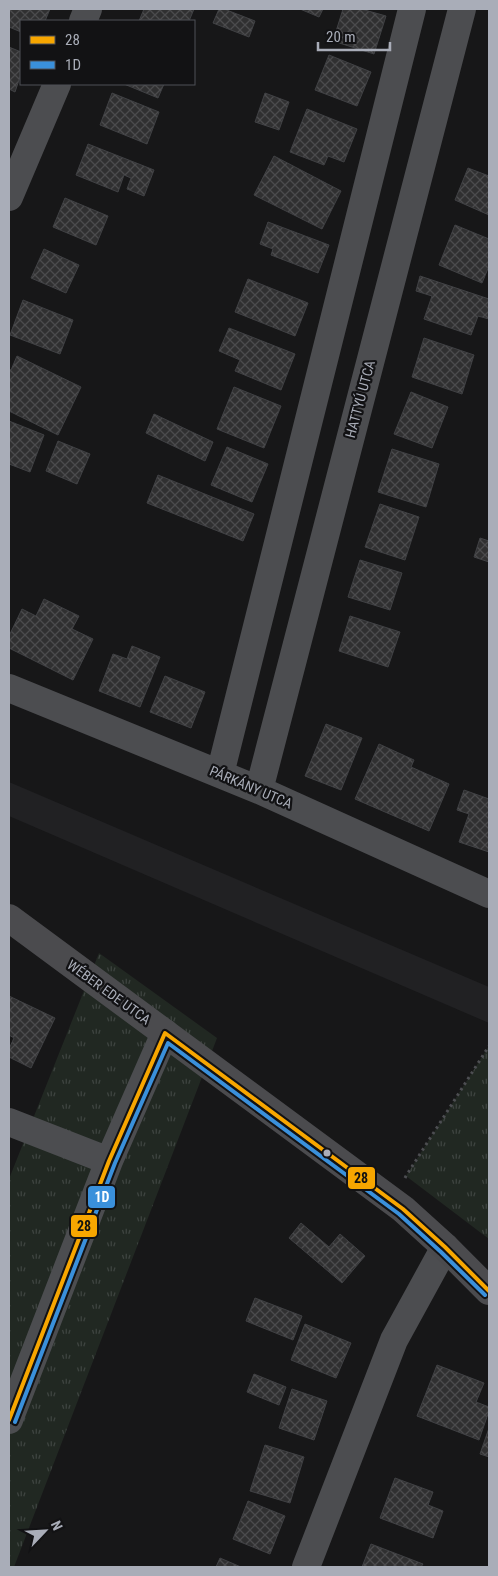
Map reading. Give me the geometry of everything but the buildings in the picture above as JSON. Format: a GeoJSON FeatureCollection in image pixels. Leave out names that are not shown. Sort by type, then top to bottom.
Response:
{"type":"FeatureCollection","features":[{"type":"Feature","properties":{"kind":"street"},"geometry":{"type":"LineString","coordinates":[[220,774],[412,9]]}},
{"type":"Feature","properties":{"kind":"street","name":"HATTYÚ UTCA"},"geometry":{"type":"LineString","coordinates":[[259,790],[462,9]]}},
{"type":"Feature","properties":{"kind":"street"},"geometry":{"type":"LineString","coordinates":[[9,197],[57,85]]}},
{"type":"Feature","properties":{"kind":"street","name":"PÁRKÁNY UTCA"},"geometry":{"type":"LineString","coordinates":[[9,688],[259,790],[489,894]]}},
{"type":"Feature","properties":{"kind":"street","name":"WÉBER EDE UTCA"},"geometry":{"type":"LineString","coordinates":[[9,918],[402,1209],[445,1247],[489,1291]]}},
{"type":"Feature","properties":{"kind":"street"},"geometry":{"type":"LineString","coordinates":[[9,1420],[109,1162],[165,1033]]}},
{"type":"Feature","properties":{"kind":"street"},"geometry":{"type":"LineString","coordinates":[[9,1122],[109,1162]]}},
{"type":"Feature","properties":{"kind":"street"},"geometry":{"type":"LineString","coordinates":[[306,1567],[394,1340],[445,1247]]}},
{"type":"Feature","properties":{"kind":"path"},"geometry":{"type":"LineString","coordinates":[[402,1209],[406,1176],[489,1046]]}},
{"type":"Feature","properties":{"kind":"shaded area"},"geometry":{"type":"Polygon","coordinates":[[[9,782],[489,987],[489,1023],[9,816],[9,782]]]}},
{"type":"Feature","properties":{"kind":"green space"},"geometry":{"type":"Polygon","coordinates":[[[99,953],[217,1038],[14,1567],[9,1567],[9,1179],[99,953]]]}},
{"type":"Feature","properties":{"kind":"green space"},"geometry":{"type":"Polygon","coordinates":[[[489,1046],[489,1239],[406,1176],[489,1046]]]}},
{"type":"Feature","properties":{"kind":"transit line","name":"28"},"geometry":{"type":"LineString","coordinates":[[9,1420],[109,1161],[165,1033],[403,1209],[489,1291]]}},
{"type":"Feature","properties":{"kind":"transit line","name":"1D"},"geometry":{"type":"LineString","coordinates":[[15,1422],[115,1163],[168,1043],[399,1214],[485,1295]]}}]}
